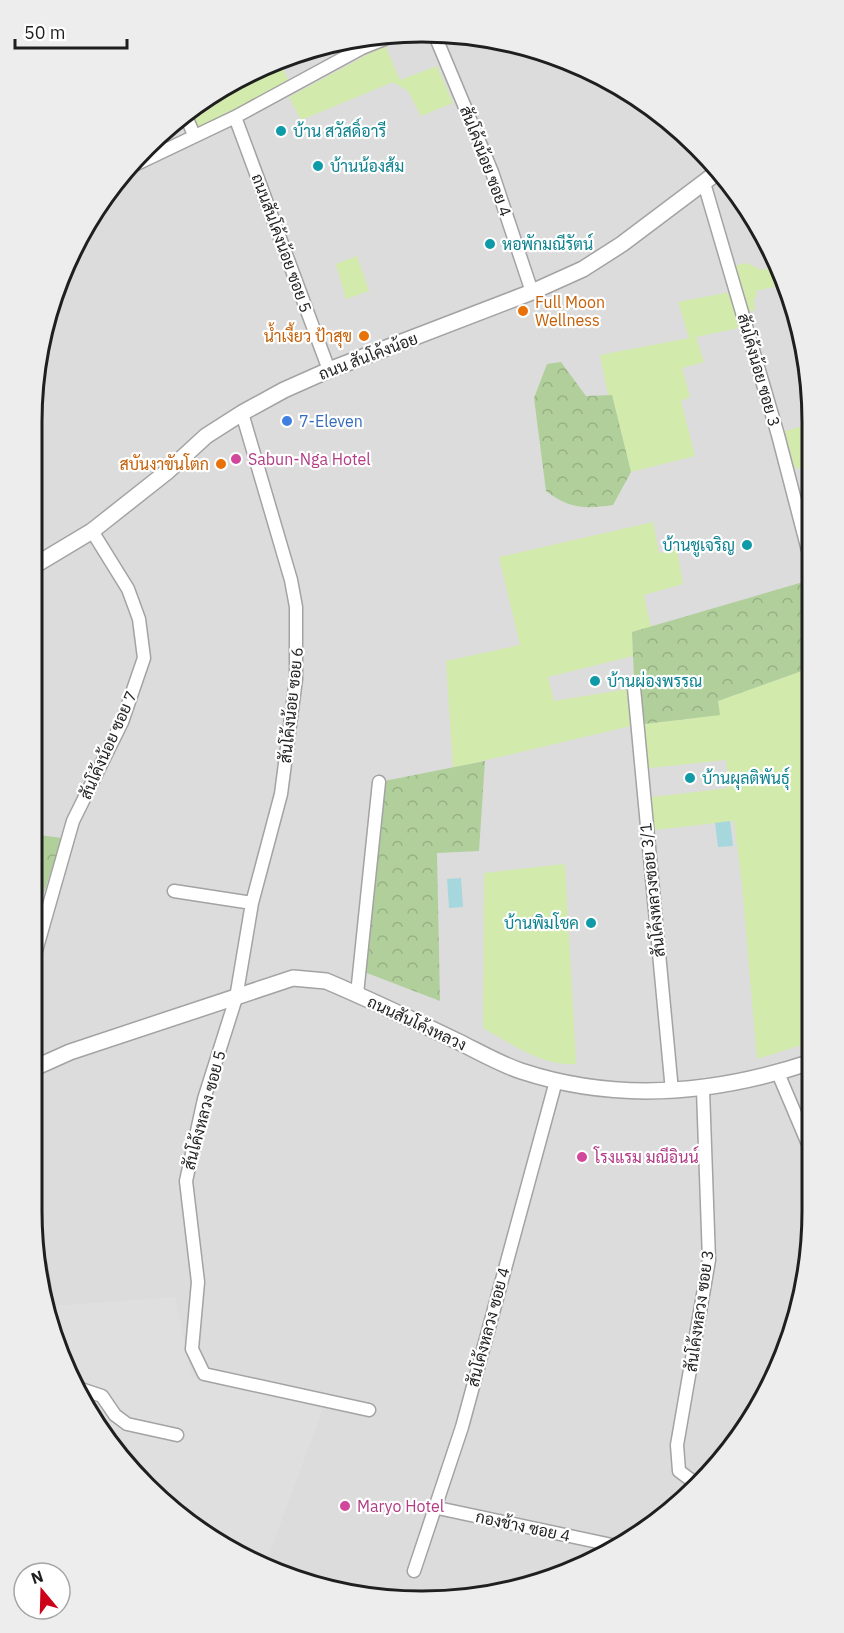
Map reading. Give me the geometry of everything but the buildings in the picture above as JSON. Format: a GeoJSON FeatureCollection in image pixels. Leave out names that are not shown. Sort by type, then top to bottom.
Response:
{"type":"FeatureCollection","features":[{"type":"Feature","properties":{"kind":"street","name":"สันโค้งน้อย ซอย 4"},"geometry":{"type":"LineString","coordinates":[[438,43],[492,172],[532,292]]}},
{"type":"Feature","properties":{"kind":"street"},"geometry":{"type":"LineString","coordinates":[[148,158],[235,117],[368,46]]}},
{"type":"Feature","properties":{"kind":"street","name":"ถนนสันโค้งน้อย ซอย 5"},"geometry":{"type":"LineString","coordinates":[[235,117],[329,370]]}},
{"type":"Feature","properties":{"kind":"street"},"geometry":{"type":"LineString","coordinates":[[189,122],[195,135]]}},
{"type":"Feature","properties":{"kind":"street","name":"ถนน สันโค้งน้อย"},"geometry":{"type":"LineString","coordinates":[[42,561],[92,531],[168,471],[206,436],[242,413],[284,390],[329,370],[532,292],[583,269],[622,244],[712,176]]}},
{"type":"Feature","properties":{"kind":"street","name":"สันโค้งน้อย ซอย 3"},"geometry":{"type":"LineString","coordinates":[[704,183],[778,435],[802,527]]}},
{"type":"Feature","properties":{"kind":"street","name":"สันโค้งน้อย ซอย 6"},"geometry":{"type":"LineString","coordinates":[[236,998],[252,903],[281,794],[296,679],[297,638],[296,607],[291,580],[242,413]]}},
{"type":"Feature","properties":{"kind":"street","name":"สันโค้งน้อย ซอย 7"},"geometry":{"type":"LineString","coordinates":[[42,930],[73,821],[122,722],[144,658],[139,619],[128,589],[92,531]]}},
{"type":"Feature","properties":{"kind":"street","name":"สันโค้งหลวงซอย 3/1"},"geometry":{"type":"LineString","coordinates":[[634,688],[672,1091]]}},
{"type":"Feature","properties":{"kind":"street"},"geometry":{"type":"LineString","coordinates":[[357,994],[379,782]]}},
{"type":"Feature","properties":{"kind":"street"},"geometry":{"type":"LineString","coordinates":[[174,891],[252,903]]}},
{"type":"Feature","properties":{"kind":"street","name":"ถนนสันโค้งหลวง"},"geometry":{"type":"LineString","coordinates":[[42,1065],[70,1052],[292,978],[326,981],[518,1070],[556,1081],[602,1088],[703,1090],[778,1073],[802,1065]]}},
{"type":"Feature","properties":{"kind":"street","name":"สันโค้งหลวง ซอย 5"},"geometry":{"type":"LineString","coordinates":[[236,998],[204,1098],[186,1181],[198,1282],[192,1349],[204,1374],[369,1410]]}},
{"type":"Feature","properties":{"kind":"street"},"geometry":{"type":"LineString","coordinates":[[778,1073],[802,1127]]}},
{"type":"Feature","properties":{"kind":"street","name":"สันโค้งหลวง ซอย 4"},"geometry":{"type":"LineString","coordinates":[[414,1571],[433,1508],[462,1427],[556,1081]]}},
{"type":"Feature","properties":{"kind":"street","name":"สันโค้งหลวง ซอย 3"},"geometry":{"type":"LineString","coordinates":[[691,1480],[679,1471],[677,1445],[709,1260],[703,1090]]}},
{"type":"Feature","properties":{"kind":"street"},"geometry":{"type":"LineString","coordinates":[[88,1391],[102,1396],[115,1415],[127,1424],[177,1435]]}},
{"type":"Feature","properties":{"kind":"street","name":"กองช้าง ซอย 4"},"geometry":{"type":"LineString","coordinates":[[433,1508],[605,1544]]}},
{"type":"Feature","properties":{"kind":"shaded area"},"geometry":{"type":"Polygon","coordinates":[[[447,43],[472,45],[520,55],[590,81],[633,106],[673,136],[708,171],[738,211],[763,254],[782,300],[799,372],[802,422],[802,1211],[795,1285],[782,1333],[763,1379],[738,1422],[708,1462],[691,1480],[673,1497],[633,1527],[590,1552],[544,1571],[472,1588],[422,1591],[348,1584],[300,1571],[232,1540],[171,1497],[136,1462],[93,1401],[71,1356],[49,1285],[43,1236],[42,422],[49,348],[62,300],[81,254],[106,211],[136,171],[171,136],[232,93],[300,62],[372,45],[447,43]]]}},
{"type":"Feature","properties":{"kind":"shaded area"},"geometry":{"type":"Polygon","coordinates":[[[175,1297],[192,1377],[323,1408],[269,1555],[254,1552],[211,1527],[171,1497],[136,1462],[106,1422],[81,1379],[62,1333],[54,1306],[175,1297]]]}},
{"type":"Feature","properties":{"kind":"green space"},"geometry":{"type":"Polygon","coordinates":[[[385,45],[400,80],[437,66],[453,103],[421,116],[408,91],[393,82],[301,120],[289,97],[385,45]]]}},
{"type":"Feature","properties":{"kind":"green space"},"geometry":{"type":"Polygon","coordinates":[[[283,68],[289,82],[199,127],[194,118],[211,106],[254,81],[283,68]]]}},
{"type":"Feature","properties":{"kind":"green space"},"geometry":{"type":"Polygon","coordinates":[[[357,256],[369,291],[346,299],[336,264],[357,256]]]}},
{"type":"Feature","properties":{"kind":"green space"},"geometry":{"type":"Polygon","coordinates":[[[747,263],[762,270],[769,268],[777,286],[756,291],[755,311],[747,311],[732,266],[747,263]]]}},
{"type":"Feature","properties":{"kind":"green space"},"geometry":{"type":"Polygon","coordinates":[[[730,292],[739,328],[696,337],[704,362],[682,368],[690,397],[681,401],[695,456],[631,472],[612,395],[608,395],[600,355],[689,338],[678,302],[730,292]]]}},
{"type":"Feature","properties":{"kind":"green space"},"geometry":{"type":"Polygon","coordinates":[[[561,362],[586,396],[612,395],[631,472],[613,505],[578,506],[563,501],[546,491],[534,398],[547,364],[561,362]]]}},
{"type":"Feature","properties":{"kind":"green space"},"geometry":{"type":"Polygon","coordinates":[[[802,426],[802,467],[795,469],[785,431],[802,426]]]}},
{"type":"Feature","properties":{"kind":"green space"},"geometry":{"type":"Polygon","coordinates":[[[653,522],[659,553],[677,549],[683,584],[644,595],[651,627],[632,632],[633,656],[548,677],[554,701],[634,688],[636,725],[719,715],[718,701],[802,671],[802,1045],[757,1059],[742,885],[734,821],[646,831],[643,798],[729,788],[726,760],[640,769],[635,725],[453,768],[446,661],[520,645],[499,557],[653,522]]]}},
{"type":"Feature","properties":{"kind":"green space"},"geometry":{"type":"Polygon","coordinates":[[[802,582],[802,671],[718,701],[720,715],[636,725],[632,632],[802,582]]]}},
{"type":"Feature","properties":{"kind":"green space"},"geometry":{"type":"Polygon","coordinates":[[[485,761],[479,851],[437,853],[440,1001],[359,970],[379,782],[485,761]]]}},
{"type":"Feature","properties":{"kind":"green space"},"geometry":{"type":"Polygon","coordinates":[[[42,835],[62,838],[42,899],[42,835]]]}},
{"type":"Feature","properties":{"kind":"green space"},"geometry":{"type":"Polygon","coordinates":[[[565,864],[576,1064],[563,1064],[539,1058],[483,1028],[484,873],[565,864]]]}},
{"type":"Feature","properties":{"kind":"water"},"geometry":{"type":"Polygon","coordinates":[[[730,821],[733,846],[718,847],[715,823],[730,821]]]}},
{"type":"Feature","properties":{"kind":"water"},"geometry":{"type":"Polygon","coordinates":[[[461,878],[463,907],[449,908],[447,879],[461,878]]]}},
{"type":"Feature","properties":{"kind":"place","name":"บ้าน สวัสดิ์อารี"},"geometry":{"type":"Point","coordinates":[281,131]}},
{"type":"Feature","properties":{"kind":"place","name":"บ้านน้องส้ม"},"geometry":{"type":"Point","coordinates":[318,166]}},
{"type":"Feature","properties":{"kind":"place","name":"หอพักมณีรัตน์"},"geometry":{"type":"Point","coordinates":[490,244]}},
{"type":"Feature","properties":{"kind":"place","name":"Full Moon Wellness"},"geometry":{"type":"Point","coordinates":[523,311]}},
{"type":"Feature","properties":{"kind":"place","name":"น้ำเงี้ยว ป้าสุข"},"geometry":{"type":"Point","coordinates":[364,336]}},
{"type":"Feature","properties":{"kind":"place","name":"7-Eleven"},"geometry":{"type":"Point","coordinates":[287,421]}},
{"type":"Feature","properties":{"kind":"place","name":"Sabun-Nga Hotel"},"geometry":{"type":"Point","coordinates":[236,459]}},
{"type":"Feature","properties":{"kind":"place","name":"สบันงาขันโตก"},"geometry":{"type":"Point","coordinates":[221,464]}},
{"type":"Feature","properties":{"kind":"place","name":"บ้านชูเจริญ"},"geometry":{"type":"Point","coordinates":[747,545]}},
{"type":"Feature","properties":{"kind":"place","name":"บ้านผ่องพรรณ"},"geometry":{"type":"Point","coordinates":[595,681]}},
{"type":"Feature","properties":{"kind":"place","name":"บ้านผุลติพันธ์ุ"},"geometry":{"type":"Point","coordinates":[690,778]}},
{"type":"Feature","properties":{"kind":"place","name":"บ้านพิมโชค"},"geometry":{"type":"Point","coordinates":[591,923]}},
{"type":"Feature","properties":{"kind":"place","name":"โรงแรม มณีอินน์"},"geometry":{"type":"Point","coordinates":[582,1157]}},
{"type":"Feature","properties":{"kind":"place","name":"Maryo Hotel"},"geometry":{"type":"Point","coordinates":[345,1506]}}]}
